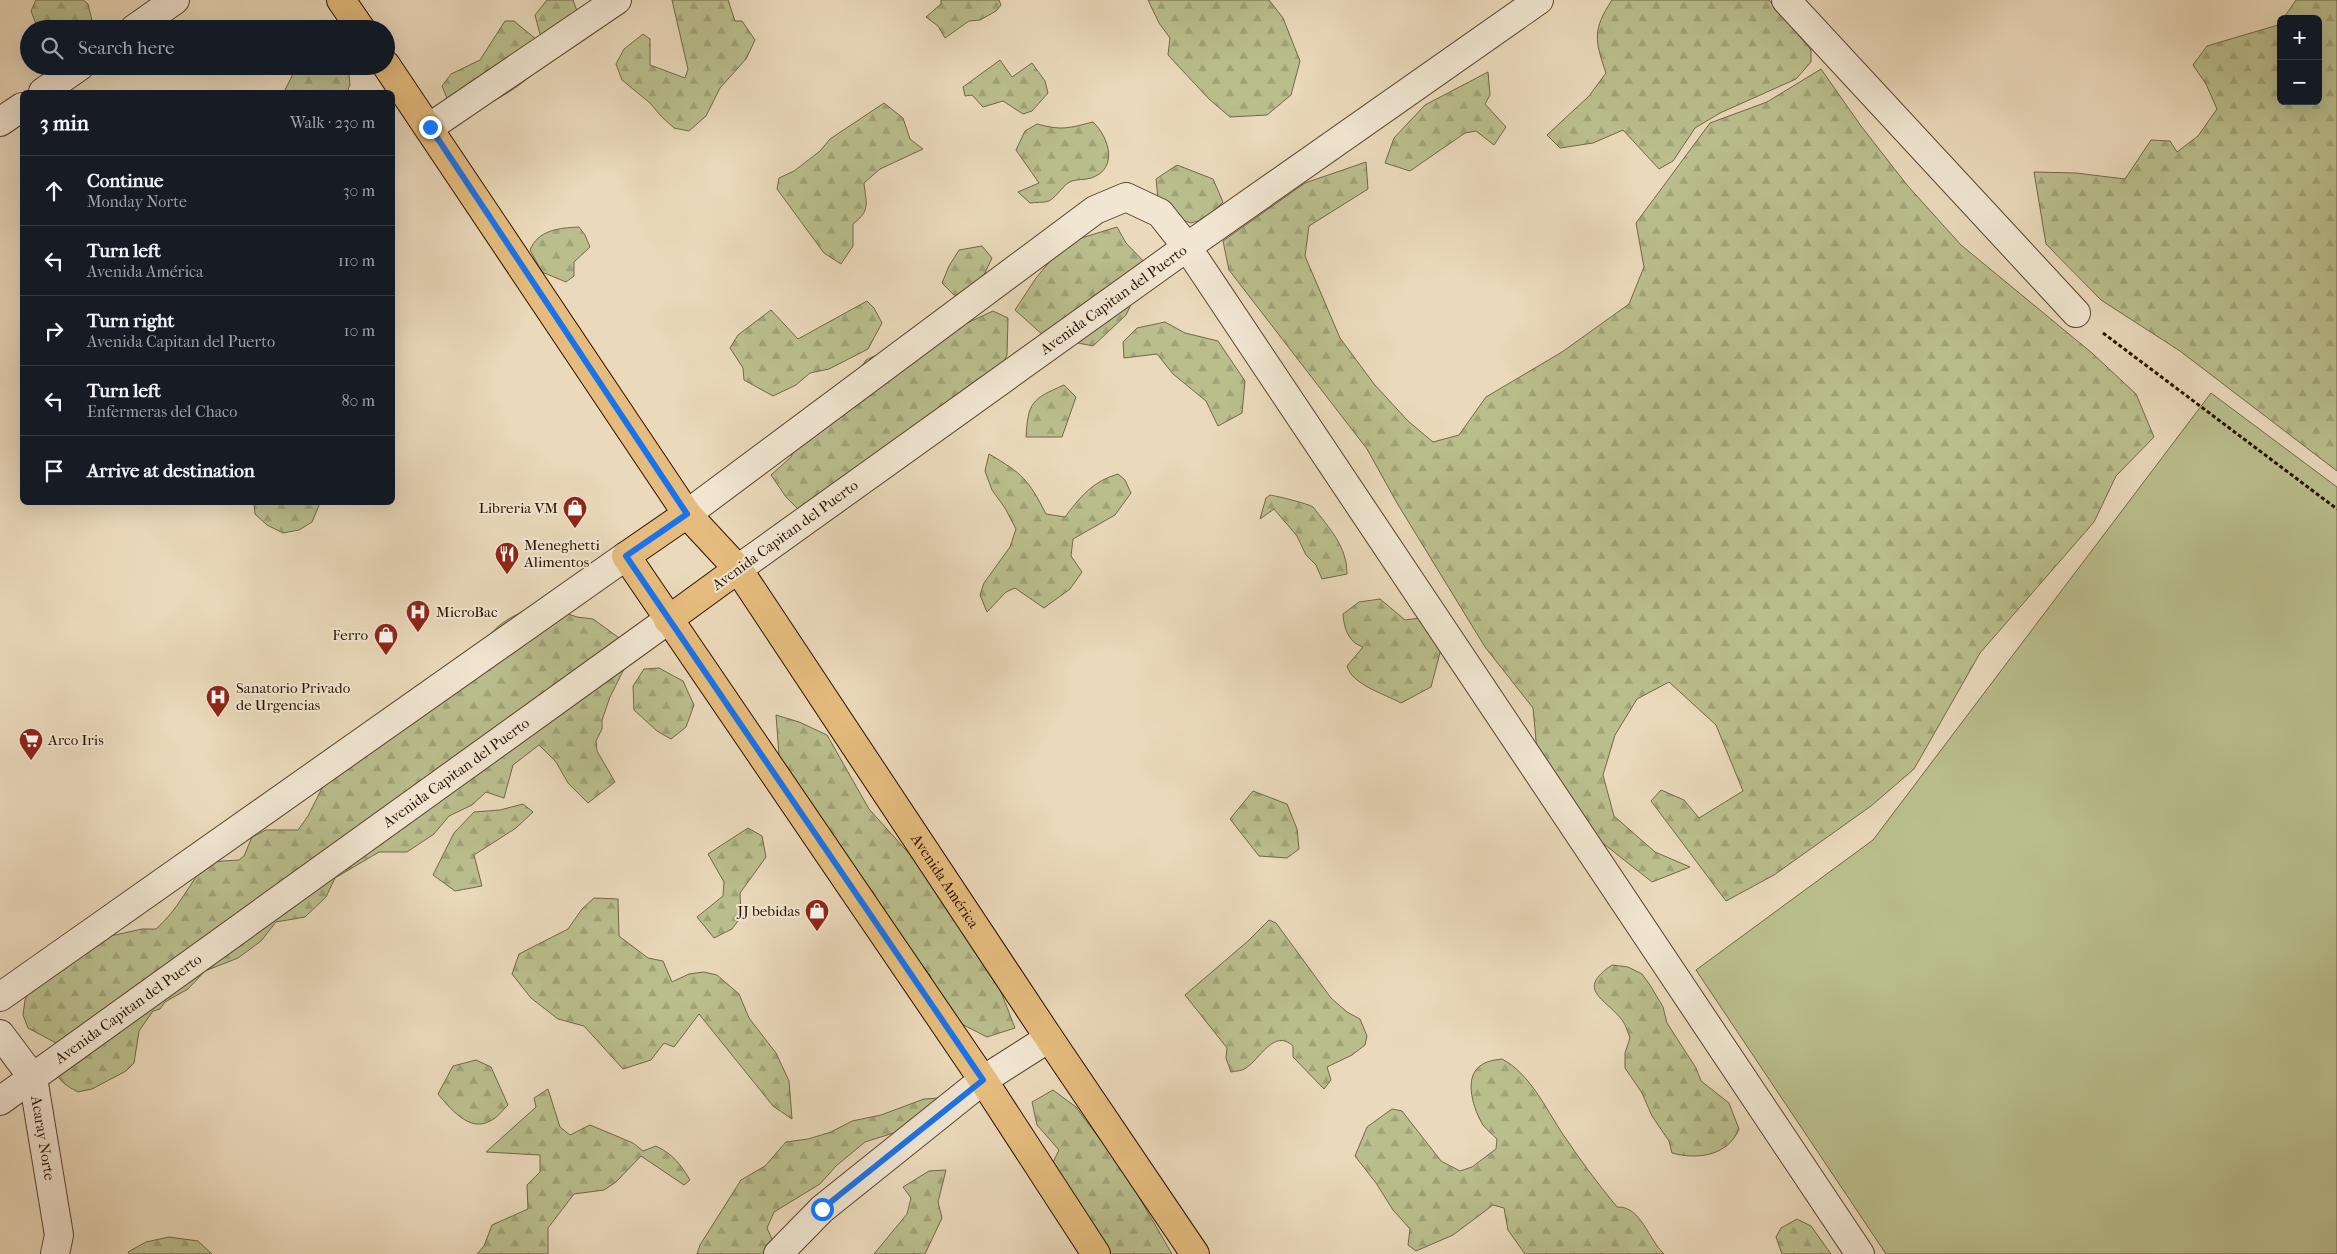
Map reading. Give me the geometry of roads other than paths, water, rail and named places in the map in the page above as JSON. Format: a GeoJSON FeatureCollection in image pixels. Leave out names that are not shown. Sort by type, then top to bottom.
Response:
{"type":"FeatureCollection","features":[{"type":"Feature","properties":{"kind":"main road"},"geometry":{"type":"LineString","coordinates":[[341,0],[355,20]]}},
{"type":"Feature","properties":{"kind":"main road","name":"Avenida América"},"geometry":{"type":"LineString","coordinates":[[394,75],[687,514],[738,569],[1049,1038],[1195,1254]]}},
{"type":"Feature","properties":{"kind":"main road","name":"Avenida Capitan del Puerto"},"geometry":{"type":"LineString","coordinates":[[626,556],[687,514]]}},
{"type":"Feature","properties":{"kind":"main road"},"geometry":{"type":"LineString","coordinates":[[626,556],[983,1080],[1096,1254]]}},
{"type":"Feature","properties":{"kind":"main road","name":"Avenida Capitan del Puerto"},"geometry":{"type":"LineString","coordinates":[[668,620],[738,569]]}},
{"type":"Feature","properties":{"kind":"street"},"geometry":{"type":"LineString","coordinates":[[147,20],[175,0]]}},
{"type":"Feature","properties":{"kind":"street"},"geometry":{"type":"LineString","coordinates":[[430,127],[617,0]]}},
{"type":"Feature","properties":{"kind":"street"},"geometry":{"type":"LineString","coordinates":[[1538,0],[1187,248],[1860,1254]]}},
{"type":"Feature","properties":{"kind":"street"},"geometry":{"type":"LineString","coordinates":[[1786,0],[2076,313]]}},
{"type":"Feature","properties":{"kind":"street"},"geometry":{"type":"LineString","coordinates":[[46,90],[67,75]]}},
{"type":"Feature","properties":{"kind":"street"},"geometry":{"type":"LineString","coordinates":[[0,122],[20,108]]}},
{"type":"Feature","properties":{"kind":"street","name":"Avenida Capitan del Puerto"},"geometry":{"type":"LineString","coordinates":[[687,514],[1095,210],[1126,197],[1160,213],[1187,248],[738,569]]}},
{"type":"Feature","properties":{"kind":"street","name":"Avenida Capitan del Puerto"},"geometry":{"type":"LineString","coordinates":[[0,997],[626,556]]}},
{"type":"Feature","properties":{"kind":"street","name":"Avenida Capitan del Puerto"},"geometry":{"type":"LineString","coordinates":[[0,1102],[668,620]]}},
{"type":"Feature","properties":{"kind":"street","name":"Acaray Norte"},"geometry":{"type":"LineString","coordinates":[[0,1034],[33,1078],[59,1235],[54,1254]]}},
{"type":"Feature","properties":{"kind":"street"},"geometry":{"type":"LineString","coordinates":[[778,1254],[822,1209],[983,1080],[1049,1038]]}},
{"type":"Feature","properties":{"kind":"place","name":"Libreria VM"},"geometry":{"type":"Point","coordinates":[575,529]}},
{"type":"Feature","properties":{"kind":"place","name":"Meneghetti Alimentos"},"geometry":{"type":"Point","coordinates":[507,575]}},
{"type":"Feature","properties":{"kind":"place","name":"MicroBac"},"geometry":{"type":"Point","coordinates":[418,633]}},
{"type":"Feature","properties":{"kind":"place","name":"Ferro"},"geometry":{"type":"Point","coordinates":[386,656]}},
{"type":"Feature","properties":{"kind":"place","name":"Sanatorio Privado de Urgencias"},"geometry":{"type":"Point","coordinates":[218,718]}},
{"type":"Feature","properties":{"kind":"place","name":"Arco Iris"},"geometry":{"type":"Point","coordinates":[31,761]}},
{"type":"Feature","properties":{"kind":"place","name":"JJ bebidas"},"geometry":{"type":"Point","coordinates":[817,932]}}]}
